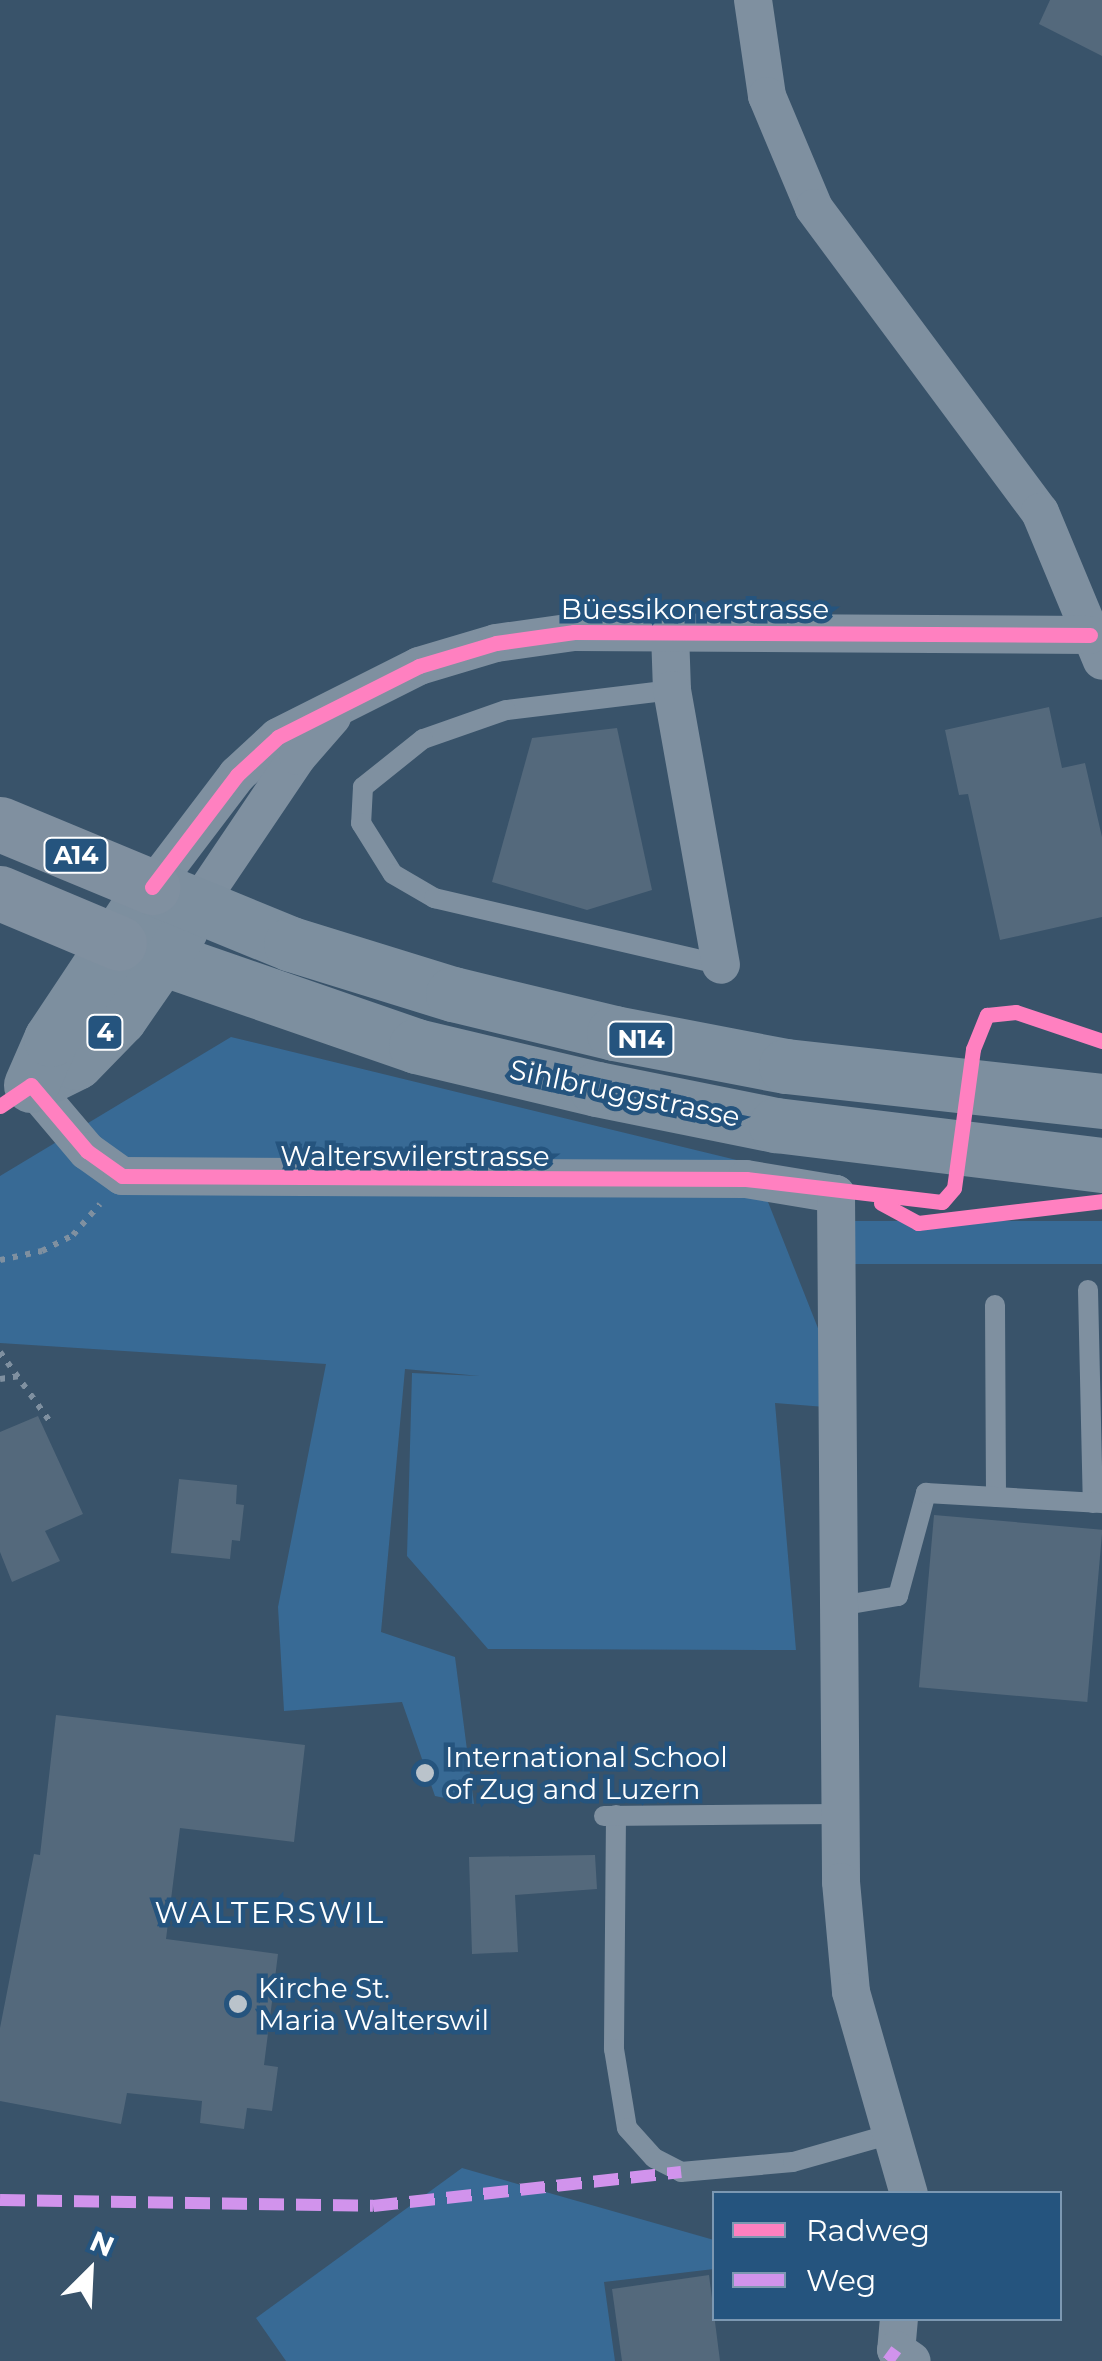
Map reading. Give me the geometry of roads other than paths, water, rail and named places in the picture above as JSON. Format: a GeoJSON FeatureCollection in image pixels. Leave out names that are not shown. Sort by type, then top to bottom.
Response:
{"type":"FeatureCollection","features":[{"type":"Feature","properties":{"kind":"highway","name":"A14"},"geometry":{"type":"LineString","coordinates":[[0,824],[174,897]]}},
{"type":"Feature","properties":{"kind":"highway","name":"A14"},"geometry":{"type":"LineString","coordinates":[[0,892],[140,951]]}},
{"type":"Feature","properties":{"kind":"main road"},"geometry":{"type":"LineString","coordinates":[[140,951],[174,897]]}},
{"type":"Feature","properties":{"kind":"main road","name":"Sihlbruggstrasse"},"geometry":{"type":"LineString","coordinates":[[174,897],[453,994],[614,1034],[786,1066],[1102,1101]]}},
{"type":"Feature","properties":{"kind":"main road","name":"Sihlbruggstrasse"},"geometry":{"type":"LineString","coordinates":[[140,951],[416,1046],[597,1090],[776,1125],[1102,1165]]}},
{"type":"Feature","properties":{"kind":"main road","name":"4"},"geometry":{"type":"LineString","coordinates":[[16,1095],[52,1039],[140,951]]}},
{"type":"Feature","properties":{"kind":"street","name":"Büessikonerstrasse"},"geometry":{"type":"LineString","coordinates":[[174,897],[236,775],[278,736],[419,666],[496,643],[574,632],[1096,648],[1040,512],[814,208],[767,96],[753,0]]}},
{"type":"Feature","properties":{"kind":"street"},"geometry":{"type":"LineString","coordinates":[[670,633],[672,690],[722,965]]}},
{"type":"Feature","properties":{"kind":"street","name":"Walterswilerstrasse"},"geometry":{"type":"LineString","coordinates":[[16,1095],[122,1176],[746,1179],[836,1194],[840,1814],[852,1992],[888,2136],[908,2191]]}},
{"type":"Feature","properties":{"kind":"street"},"geometry":{"type":"LineString","coordinates":[[899,2321],[896,2350],[912,2361]]}},
{"type":"Feature","properties":{"kind":"lane"},"geometry":{"type":"LineString","coordinates":[[672,690],[506,710],[423,740],[363,787],[361,823],[394,874],[434,898],[722,965]]}},
{"type":"Feature","properties":{"kind":"lane"},"geometry":{"type":"LineString","coordinates":[[839,1606],[898,1596],[926,1493],[1097,1503],[1088,1290]]}},
{"type":"Feature","properties":{"kind":"lane"},"geometry":{"type":"LineString","coordinates":[[994,1304],[996,1497]]}},
{"type":"Feature","properties":{"kind":"lane"},"geometry":{"type":"LineString","coordinates":[[840,1814],[610,1816],[614,2049],[627,2128],[654,2158],[681,2172],[793,2162],[888,2136]]}},
{"type":"Feature","properties":{"kind":"place","name":"International School of Zug and Luzern"},"geometry":{"type":"Point","coordinates":[425,1773]}},
{"type":"Feature","properties":{"kind":"place","name":"Kirche St. Maria Walterswil"},"geometry":{"type":"Point","coordinates":[238,2004]}},
{"type":"Feature","properties":{"kind":"district","name":"WALTERSWIL"},"geometry":{"type":"Point","coordinates":[270,1913]}}]}
